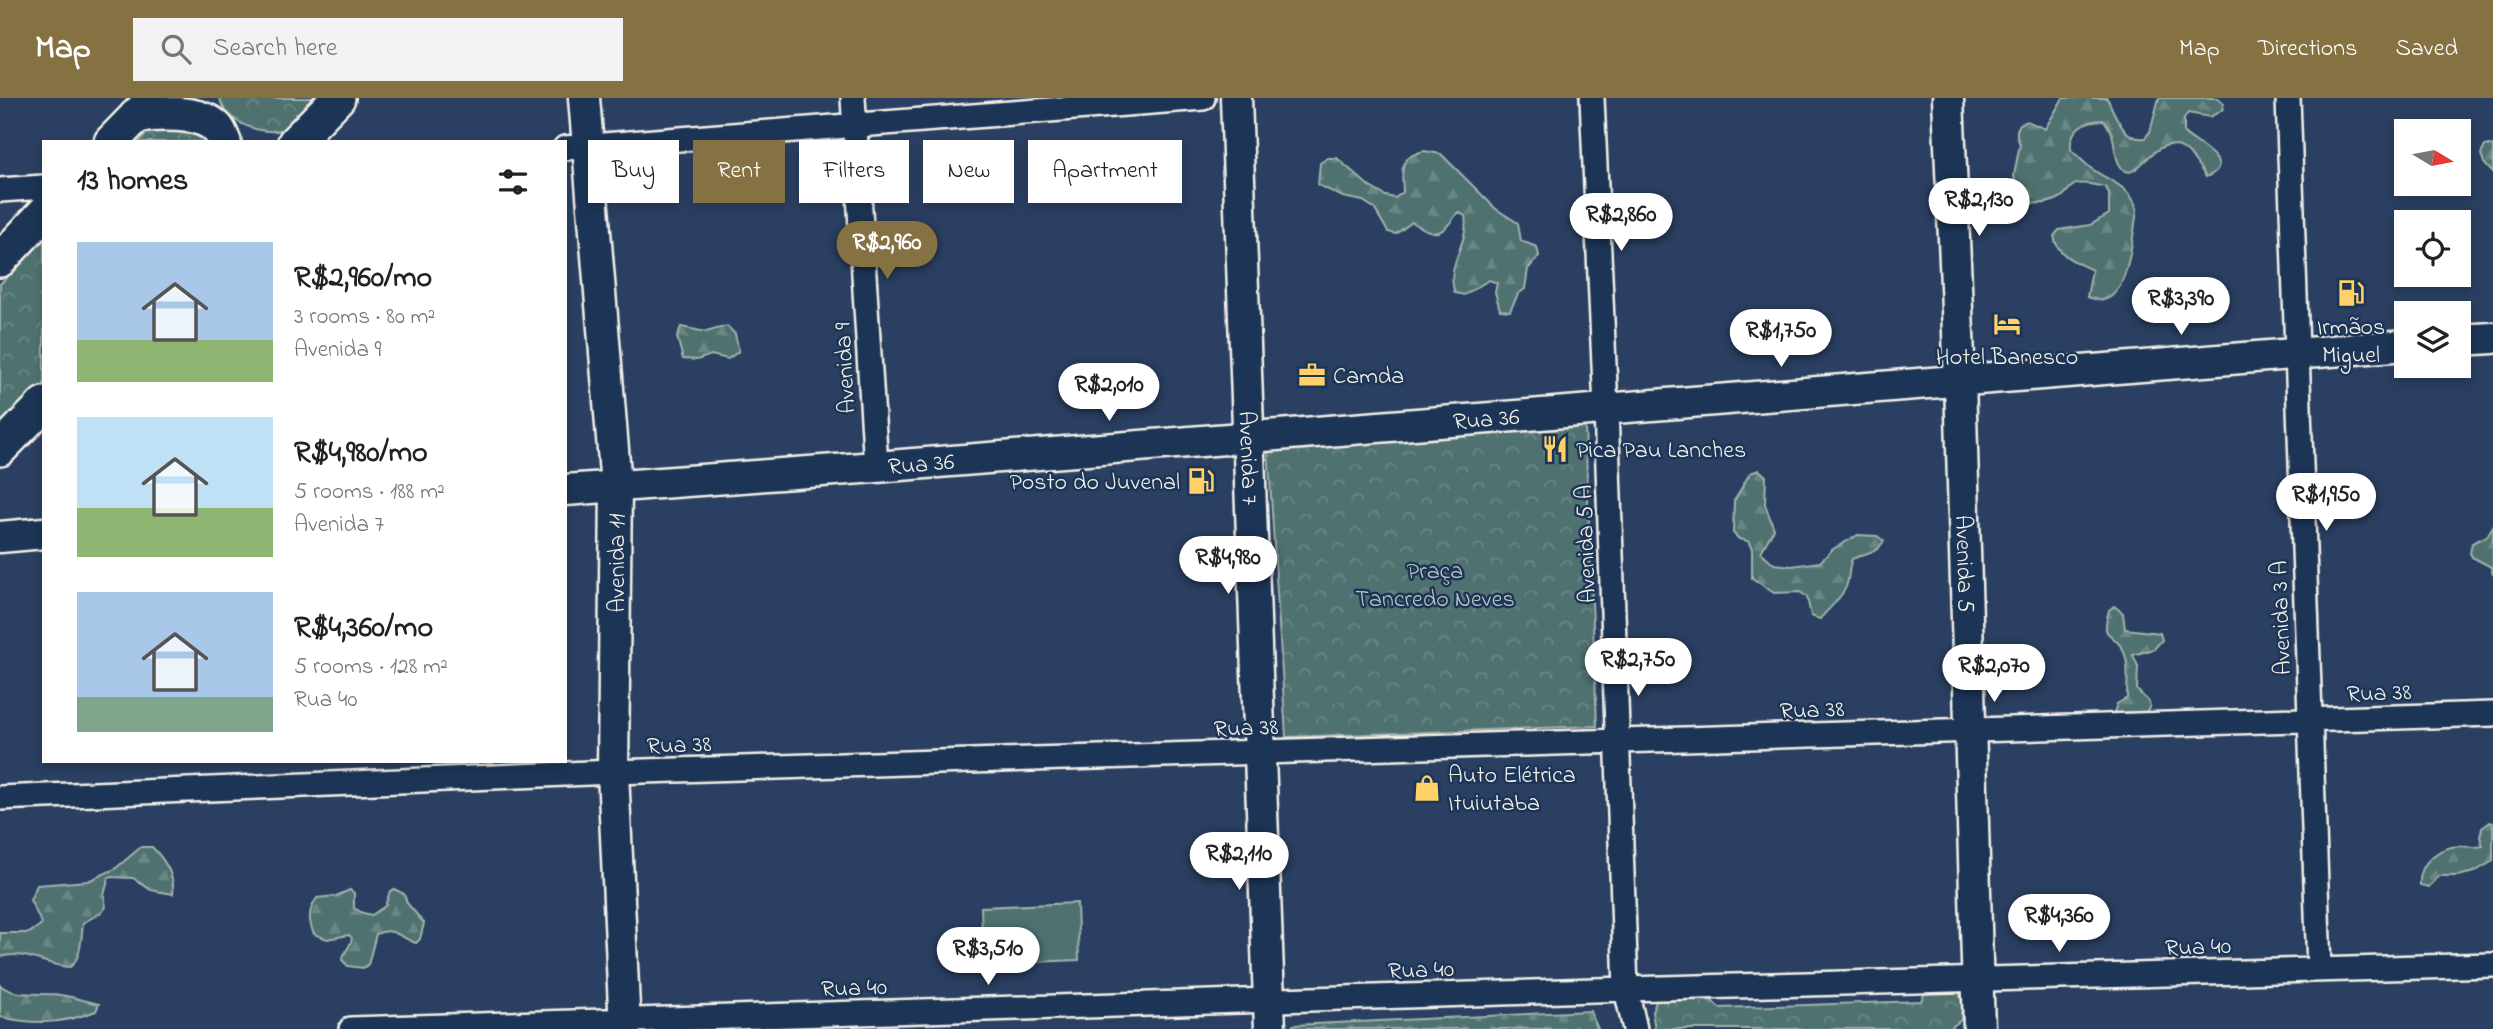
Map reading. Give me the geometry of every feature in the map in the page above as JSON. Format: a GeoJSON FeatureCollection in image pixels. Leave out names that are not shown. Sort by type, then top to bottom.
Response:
{"type":"FeatureCollection","features":[{"type":"Feature","properties":{"kind":"main road"},"geometry":{"type":"LineString","coordinates":[[297,140],[338,98]]}},
{"type":"Feature","properties":{"kind":"main road"},"geometry":{"type":"LineString","coordinates":[[113,140],[145,107],[194,117],[224,127]]}},
{"type":"Feature","properties":{"kind":"main road"},"geometry":{"type":"LineString","coordinates":[[0,260],[42,215]]}},
{"type":"Feature","properties":{"kind":"main road"},"geometry":{"type":"LineString","coordinates":[[0,449],[42,406]]}},
{"type":"Feature","properties":{"kind":"street","name":"Avenida 11"},"geometry":{"type":"LineString","coordinates":[[584,98],[577,148],[616,486],[613,772],[625,1025]]}},
{"type":"Feature","properties":{"kind":"street","name":"Avenida 9"},"geometry":{"type":"LineString","coordinates":[[853,98],[876,467]]}},
{"type":"Feature","properties":{"kind":"street"},"geometry":{"type":"LineString","coordinates":[[577,148],[1203,98]]}},
{"type":"Feature","properties":{"kind":"street","name":"Avenida 7"},"geometry":{"type":"LineString","coordinates":[[1236,98],[1269,1014]]}},
{"type":"Feature","properties":{"kind":"street","name":"Avenida 5 A"},"geometry":{"type":"LineString","coordinates":[[1592,98],[1606,409],[1626,989],[1634,1029]]}},
{"type":"Feature","properties":{"kind":"street","name":"Avenida 5"},"geometry":{"type":"LineString","coordinates":[[1948,98],[1960,380],[1979,1029]]}},
{"type":"Feature","properties":{"kind":"street","name":"Avenida 3 A"},"geometry":{"type":"LineString","coordinates":[[2288,98],[2319,969]]}},
{"type":"Feature","properties":{"kind":"street"},"geometry":{"type":"LineString","coordinates":[[0,190],[42,187]]}},
{"type":"Feature","properties":{"kind":"street"},"geometry":{"type":"LineString","coordinates":[[2471,339],[2493,338]]}},
{"type":"Feature","properties":{"kind":"street","name":"Rua 36"},"geometry":{"type":"LineString","coordinates":[[567,490],[2394,346]]}},
{"type":"Feature","properties":{"kind":"street"},"geometry":{"type":"LineString","coordinates":[[0,537],[42,533]]}},
{"type":"Feature","properties":{"kind":"street","name":"Rua 38"},"geometry":{"type":"LineString","coordinates":[[0,797],[613,772],[2493,714]]}},
{"type":"Feature","properties":{"kind":"street","name":"Rua 40"},"geometry":{"type":"LineString","coordinates":[[351,1029],[1269,1014],[1626,989],[2493,965]]}},
{"type":"Feature","properties":{"kind":"green space"},"geometry":{"type":"Polygon","coordinates":[[[220,98],[327,98],[287,128],[268,131],[237,121],[223,107],[220,98]]]}},
{"type":"Feature","properties":{"kind":"green space"},"geometry":{"type":"Polygon","coordinates":[[[2063,98],[2107,98],[2125,131],[2137,138],[2145,138],[2150,132],[2159,98],[2218,98],[2224,103],[2222,110],[2210,117],[2188,113],[2184,119],[2184,133],[2217,159],[2215,171],[2206,177],[2189,154],[2175,145],[2156,151],[2141,165],[2127,172],[2119,163],[2112,134],[2104,120],[2085,124],[2076,131],[2071,150],[2092,169],[2126,191],[2135,203],[2137,211],[2124,276],[2112,296],[2103,300],[2087,297],[2092,270],[2063,253],[2054,236],[2059,230],[2090,225],[2109,214],[2109,194],[2106,187],[2077,184],[2060,198],[2044,203],[2026,202],[2016,197],[2014,175],[2020,144],[2017,130],[2020,124],[2027,121],[2045,129],[2063,98]]]}},
{"type":"Feature","properties":{"kind":"green space"},"geometry":{"type":"Polygon","coordinates":[[[151,128],[184,129],[204,140],[140,140],[151,128]]]}},
{"type":"Feature","properties":{"kind":"green space"},"geometry":{"type":"Polygon","coordinates":[[[2485,146],[2493,146],[2493,173],[2484,163],[2481,154],[2485,146]]]}},
{"type":"Feature","properties":{"kind":"green space"},"geometry":{"type":"Polygon","coordinates":[[[1424,151],[1441,154],[1496,209],[1518,223],[1521,241],[1537,247],[1539,256],[1528,269],[1525,289],[1518,294],[1510,311],[1500,310],[1495,292],[1497,283],[1489,280],[1464,295],[1455,293],[1453,273],[1464,236],[1465,216],[1458,212],[1443,230],[1438,232],[1428,231],[1412,222],[1396,234],[1388,232],[1374,208],[1363,201],[1343,197],[1318,185],[1320,163],[1328,158],[1337,158],[1370,187],[1395,198],[1403,192],[1402,171],[1406,161],[1424,151]]]}},
{"type":"Feature","properties":{"kind":"green space"},"geometry":{"type":"Polygon","coordinates":[[[42,241],[42,388],[0,431],[0,284],[42,241]]]}},
{"type":"Feature","properties":{"kind":"green space"},"geometry":{"type":"Polygon","coordinates":[[[727,326],[735,334],[739,351],[728,359],[711,355],[697,360],[683,359],[677,337],[681,327],[706,332],[727,326]]]}},
{"type":"Feature","properties":{"kind":"green space","name":"Praça Tancredo Neves"},"geometry":{"type":"Polygon","coordinates":[[[1585,426],[1597,726],[1286,737],[1268,448],[1585,426]]]}},
{"type":"Feature","properties":{"kind":"green space"},"geometry":{"type":"Polygon","coordinates":[[[1759,470],[1766,476],[1765,504],[1774,529],[1761,552],[1774,564],[1792,566],[1820,562],[1833,549],[1858,535],[1877,536],[1884,541],[1878,549],[1852,559],[1844,591],[1820,619],[1811,616],[1807,597],[1800,592],[1774,593],[1752,578],[1752,549],[1748,541],[1739,539],[1733,533],[1734,501],[1750,473],[1759,470]]]}},
{"type":"Feature","properties":{"kind":"green space"},"geometry":{"type":"Polygon","coordinates":[[[2493,526],[2493,575],[2491,567],[2472,557],[2470,553],[2472,543],[2487,536],[2493,526]]]}},
{"type":"Feature","properties":{"kind":"green space"},"geometry":{"type":"Polygon","coordinates":[[[2114,606],[2123,613],[2125,629],[2160,633],[2162,640],[2154,649],[2133,655],[2138,666],[2137,690],[2150,706],[2143,716],[2113,715],[2117,704],[2127,698],[2128,679],[2125,653],[2106,630],[2109,610],[2114,606]]]}},
{"type":"Feature","properties":{"kind":"green space"},"geometry":{"type":"Polygon","coordinates":[[[2490,822],[2493,823],[2493,861],[2474,872],[2458,876],[2439,876],[2429,887],[2420,885],[2422,870],[2438,853],[2453,847],[2483,846],[2480,837],[2482,828],[2490,822]]]}},
{"type":"Feature","properties":{"kind":"green space"},"geometry":{"type":"Polygon","coordinates":[[[141,847],[152,847],[161,857],[171,875],[173,894],[151,890],[133,878],[109,877],[104,895],[106,907],[83,923],[79,953],[70,967],[27,956],[0,957],[0,933],[29,933],[42,924],[30,900],[37,885],[88,881],[115,869],[141,847]]]}},
{"type":"Feature","properties":{"kind":"green space"},"geometry":{"type":"Polygon","coordinates":[[[394,889],[404,894],[407,903],[424,923],[420,939],[416,943],[388,931],[376,934],[368,965],[363,968],[348,966],[342,960],[352,938],[349,935],[327,939],[314,934],[310,916],[317,898],[336,896],[350,890],[354,893],[354,908],[372,915],[385,906],[390,891],[394,889]]]}},
{"type":"Feature","properties":{"kind":"green space"},"geometry":{"type":"Polygon","coordinates":[[[1077,903],[1079,960],[983,964],[981,907],[1077,903]]]}},
{"type":"Feature","properties":{"kind":"green space"},"geometry":{"type":"Polygon","coordinates":[[[0,985],[13,992],[60,995],[99,1004],[96,1011],[72,1019],[37,1022],[13,1020],[0,1017],[0,985]]]}},
{"type":"Feature","properties":{"kind":"green space"},"geometry":{"type":"Polygon","coordinates":[[[1949,987],[1959,992],[1962,1003],[1961,1020],[1949,1029],[1655,1029],[1652,1012],[1657,999],[1706,995],[1719,1008],[1921,1001],[1927,988],[1949,987]]]}},
{"type":"Feature","properties":{"kind":"green space"},"geometry":{"type":"Polygon","coordinates":[[[1590,1011],[1598,1029],[1293,1029],[1293,1025],[1590,1011]]]}},
{"type":"Feature","properties":{"kind":"place","name":"Irmãos Miguel"},"geometry":{"type":"Point","coordinates":[2351,293]}},
{"type":"Feature","properties":{"kind":"place","name":"Hotel Banesco"},"geometry":{"type":"Point","coordinates":[2007,324]}},
{"type":"Feature","properties":{"kind":"place","name":"Camda"},"geometry":{"type":"Point","coordinates":[1312,375]}},
{"type":"Feature","properties":{"kind":"place","name":"Pica Pau Lanches"},"geometry":{"type":"Point","coordinates":[1555,449]}},
{"type":"Feature","properties":{"kind":"place","name":"Posto do Juvenal"},"geometry":{"type":"Point","coordinates":[1201,481]}},
{"type":"Feature","properties":{"kind":"place","name":"Auto Elétrica Ituiutaba"},"geometry":{"type":"Point","coordinates":[1427,788]}}]}
